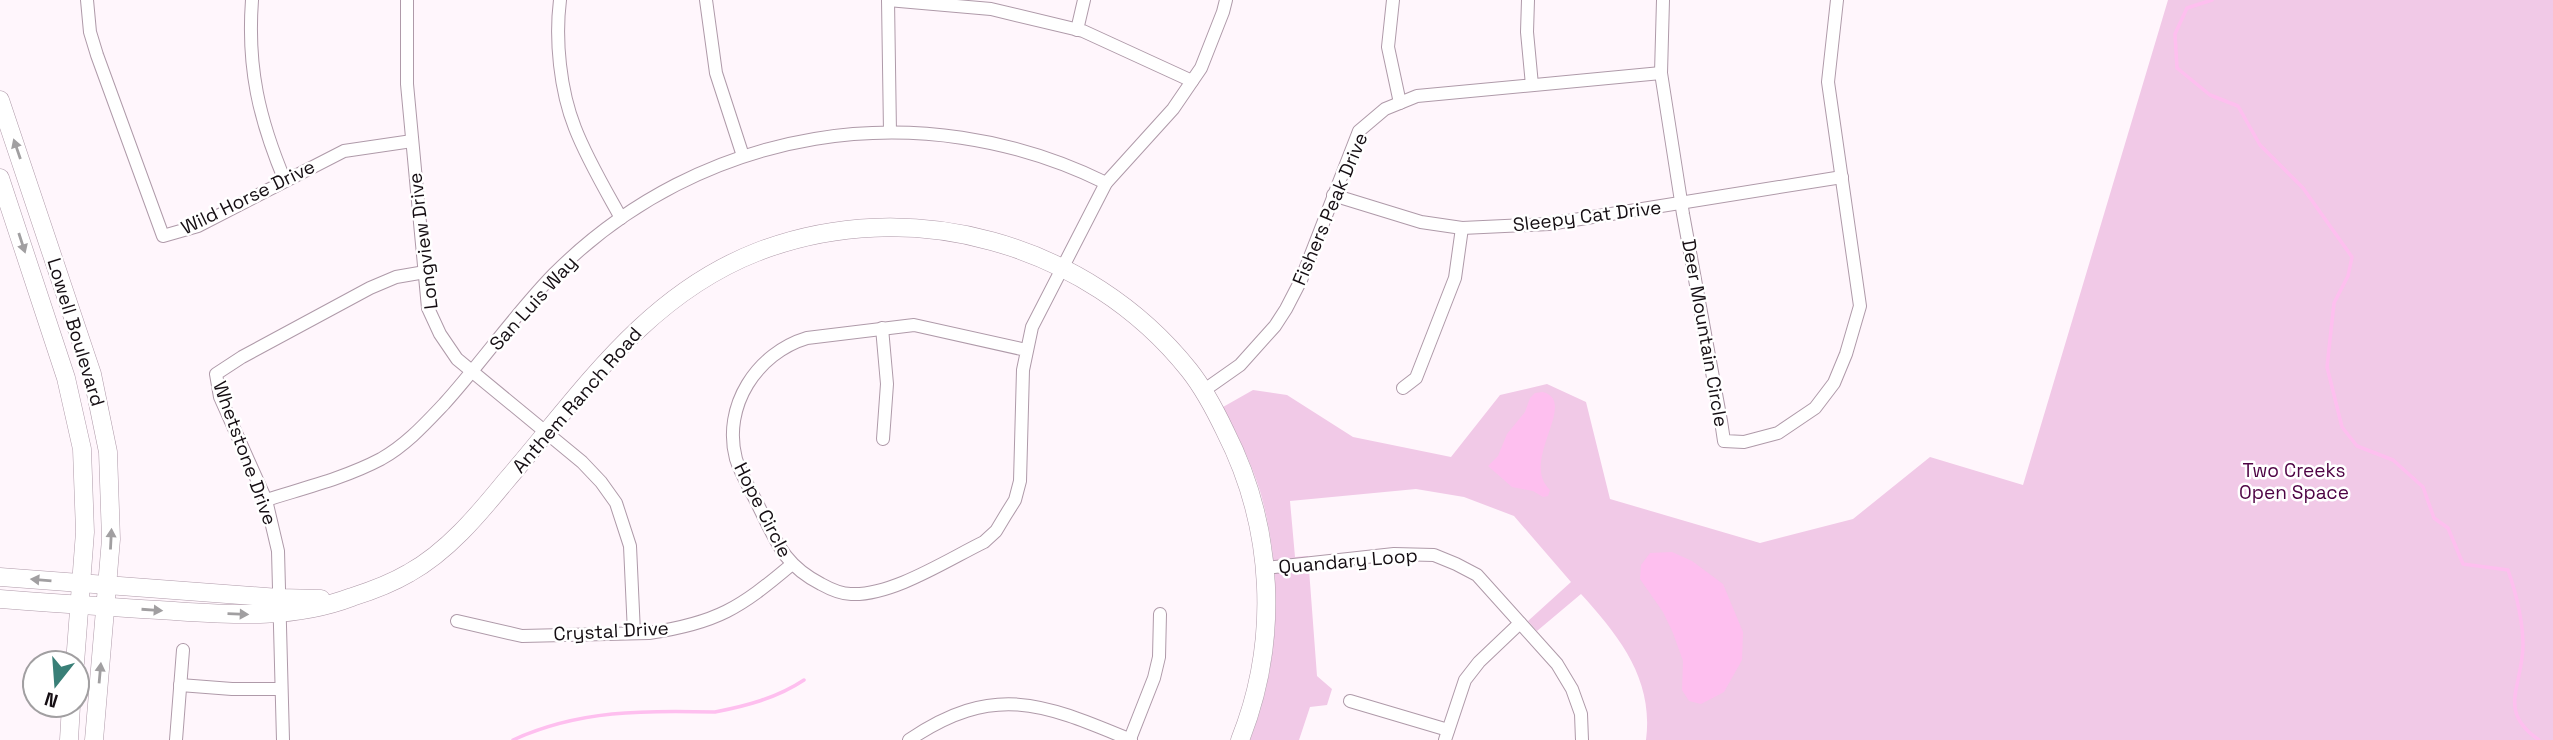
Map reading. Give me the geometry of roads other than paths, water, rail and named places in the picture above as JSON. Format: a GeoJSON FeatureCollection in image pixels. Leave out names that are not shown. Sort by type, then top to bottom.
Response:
{"type":"FeatureCollection","features":[{"type":"Feature","properties":{"kind":"street","name":"Wild Horse Drive"},"geometry":{"type":"LineString","coordinates":[[87,0],[90,32],[97,55],[163,236],[198,226],[344,151],[412,141]]}},
{"type":"Feature","properties":{"kind":"street"},"geometry":{"type":"LineString","coordinates":[[252,0],[250,41],[257,102],[268,140],[285,181]]}},
{"type":"Feature","properties":{"kind":"street","name":"Longview Drive"},"geometry":{"type":"LineString","coordinates":[[407,0],[407,84],[429,310],[449,349],[472,373],[586,466],[616,503],[630,546],[634,633]]}},
{"type":"Feature","properties":{"kind":"street"},"geometry":{"type":"LineString","coordinates":[[560,0],[560,58],[573,122],[587,156],[621,218]]}},
{"type":"Feature","properties":{"kind":"street"},"geometry":{"type":"LineString","coordinates":[[706,0],[716,73],[743,156]]}},
{"type":"Feature","properties":{"kind":"street"},"geometry":{"type":"LineString","coordinates":[[890,132],[888,0],[991,9],[1077,30],[1192,81]]}},
{"type":"Feature","properties":{"kind":"street"},"geometry":{"type":"LineString","coordinates":[[1077,30],[1084,0]]}},
{"type":"Feature","properties":{"kind":"street","name":"Hope Circle"},"geometry":{"type":"LineString","coordinates":[[1026,350],[927,327],[900,325],[807,338],[792,342],[767,358],[747,383],[739,400],[733,437],[737,460],[776,541],[791,565],[838,592],[870,593],[890,589],[984,542],[996,531],[1015,500],[1020,481],[1022,380],[1026,350],[1041,307],[1106,183],[1173,109],[1201,68],[1226,0]]}},
{"type":"Feature","properties":{"kind":"street"},"geometry":{"type":"LineString","coordinates":[[1393,0],[1388,47],[1401,103]]}},
{"type":"Feature","properties":{"kind":"street"},"geometry":{"type":"LineString","coordinates":[[1528,0],[1527,32],[1532,85]]}},
{"type":"Feature","properties":{"kind":"street","name":"Deer Mountain Circle"},"geometry":{"type":"LineString","coordinates":[[1663,0],[1661,73],[1724,441],[1744,442],[1778,433],[1815,408],[1834,383],[1846,355],[1860,306],[1828,82],[1836,0]]}},
{"type":"Feature","properties":{"kind":"street","name":"Fishers Peak Drive"},"geometry":{"type":"LineString","coordinates":[[1203,391],[1240,365],[1286,309],[1301,280],[1359,131],[1385,110],[1417,96],[1661,73]]}},
{"type":"Feature","properties":{"kind":"street","name":"Lowell Boulevard"},"geometry":{"type":"LineString","coordinates":[[0,100],[92,374],[102,415],[111,493],[107,585],[94,740]]}},
{"type":"Feature","properties":{"kind":"street","name":"San Luis Way"},"geometry":{"type":"LineString","coordinates":[[266,500],[339,477],[380,459],[406,442],[472,373],[554,275],[594,238],[679,182],[743,156],[773,146],[831,135],[890,132],[957,136],[1038,154],[1106,183]]}},
{"type":"Feature","properties":{"kind":"street","name":"Sleepy Cat Drive"},"geometry":{"type":"LineString","coordinates":[[1333,195],[1421,222],[1462,228],[1549,224],[1842,177]]}},
{"type":"Feature","properties":{"kind":"street","name":"Lowell Boulevard"},"geometry":{"type":"LineString","coordinates":[[0,178],[66,378],[82,449],[86,506],[76,649]]}},
{"type":"Feature","properties":{"kind":"street","name":"Anthem Ranch Road"},"geometry":{"type":"LineString","coordinates":[[0,599],[105,607],[278,607],[348,599],[408,574],[439,552],[486,505],[638,328],[665,304],[696,283],[756,252],[807,237],[861,227],[932,228],[1007,245],[1063,267],[1106,294],[1155,334],[1189,370],[1203,391],[1234,448],[1250,492],[1260,530],[1265,568],[1266,633],[1262,662],[1250,716],[1240,740]]}},
{"type":"Feature","properties":{"kind":"street"},"geometry":{"type":"LineString","coordinates":[[1403,388],[1416,378],[1455,278],[1462,228]]}},
{"type":"Feature","properties":{"kind":"street","name":"Whetstone Drive"},"geometry":{"type":"LineString","coordinates":[[283,740],[278,551],[266,500],[220,397],[216,374],[242,356],[373,286],[396,276],[425,272]]}},
{"type":"Feature","properties":{"kind":"street"},"geometry":{"type":"LineString","coordinates":[[882,328],[887,384],[883,439]]}},
{"type":"Feature","properties":{"kind":"street","name":"Quandary Loop"},"geometry":{"type":"LineString","coordinates":[[1265,568],[1394,554],[1434,555],[1477,575],[1557,664],[1572,689],[1581,714],[1582,740]]}},
{"type":"Feature","properties":{"kind":"street","name":"Crystal Drive"},"geometry":{"type":"LineString","coordinates":[[457,621],[522,635],[670,630],[717,618],[759,593],[791,565]]}},
{"type":"Feature","properties":{"kind":"street","name":"Anthem Ranch Road"},"geometry":{"type":"LineString","coordinates":[[0,577],[107,585],[278,607]]}},
{"type":"Feature","properties":{"kind":"street"},"geometry":{"type":"LineString","coordinates":[[909,740],[951,715],[1003,704],[1058,711],[1131,740],[1159,657],[1160,614]]}},
{"type":"Feature","properties":{"kind":"street"},"geometry":{"type":"LineString","coordinates":[[1350,701],[1446,735],[1465,680],[1479,662],[1520,623]]}},
{"type":"Feature","properties":{"kind":"street"},"geometry":{"type":"LineString","coordinates":[[176,740],[183,650]]}},
{"type":"Feature","properties":{"kind":"street"},"geometry":{"type":"LineString","coordinates":[[180,685],[281,689]]}},
{"type":"Feature","properties":{"kind":"street"},"geometry":{"type":"LineString","coordinates":[[69,740],[70,719]]}},
{"type":"Feature","properties":{"kind":"waterway"},"geometry":{"type":"LineString","coordinates":[[2212,0],[2187,8],[2175,34],[2177,68],[2210,95],[2238,106],[2260,145],[2303,188],[2352,257],[2348,276],[2334,303],[2327,367],[2342,427],[2357,446],[2393,460],[2423,487],[2434,518],[2448,528],[2463,564],[2508,570],[2523,637],[2515,709],[2526,729],[2539,740]]}},
{"type":"Feature","properties":{"kind":"waterway"},"geometry":{"type":"LineString","coordinates":[[513,740],[537,730],[587,717],[637,712],[727,710],[772,696],[804,680]]}},
{"type":"Feature","properties":{"kind":"park label","name":"Two Creeks Open Space"},"geometry":{"type":"Point","coordinates":[2294,481]}}]}
